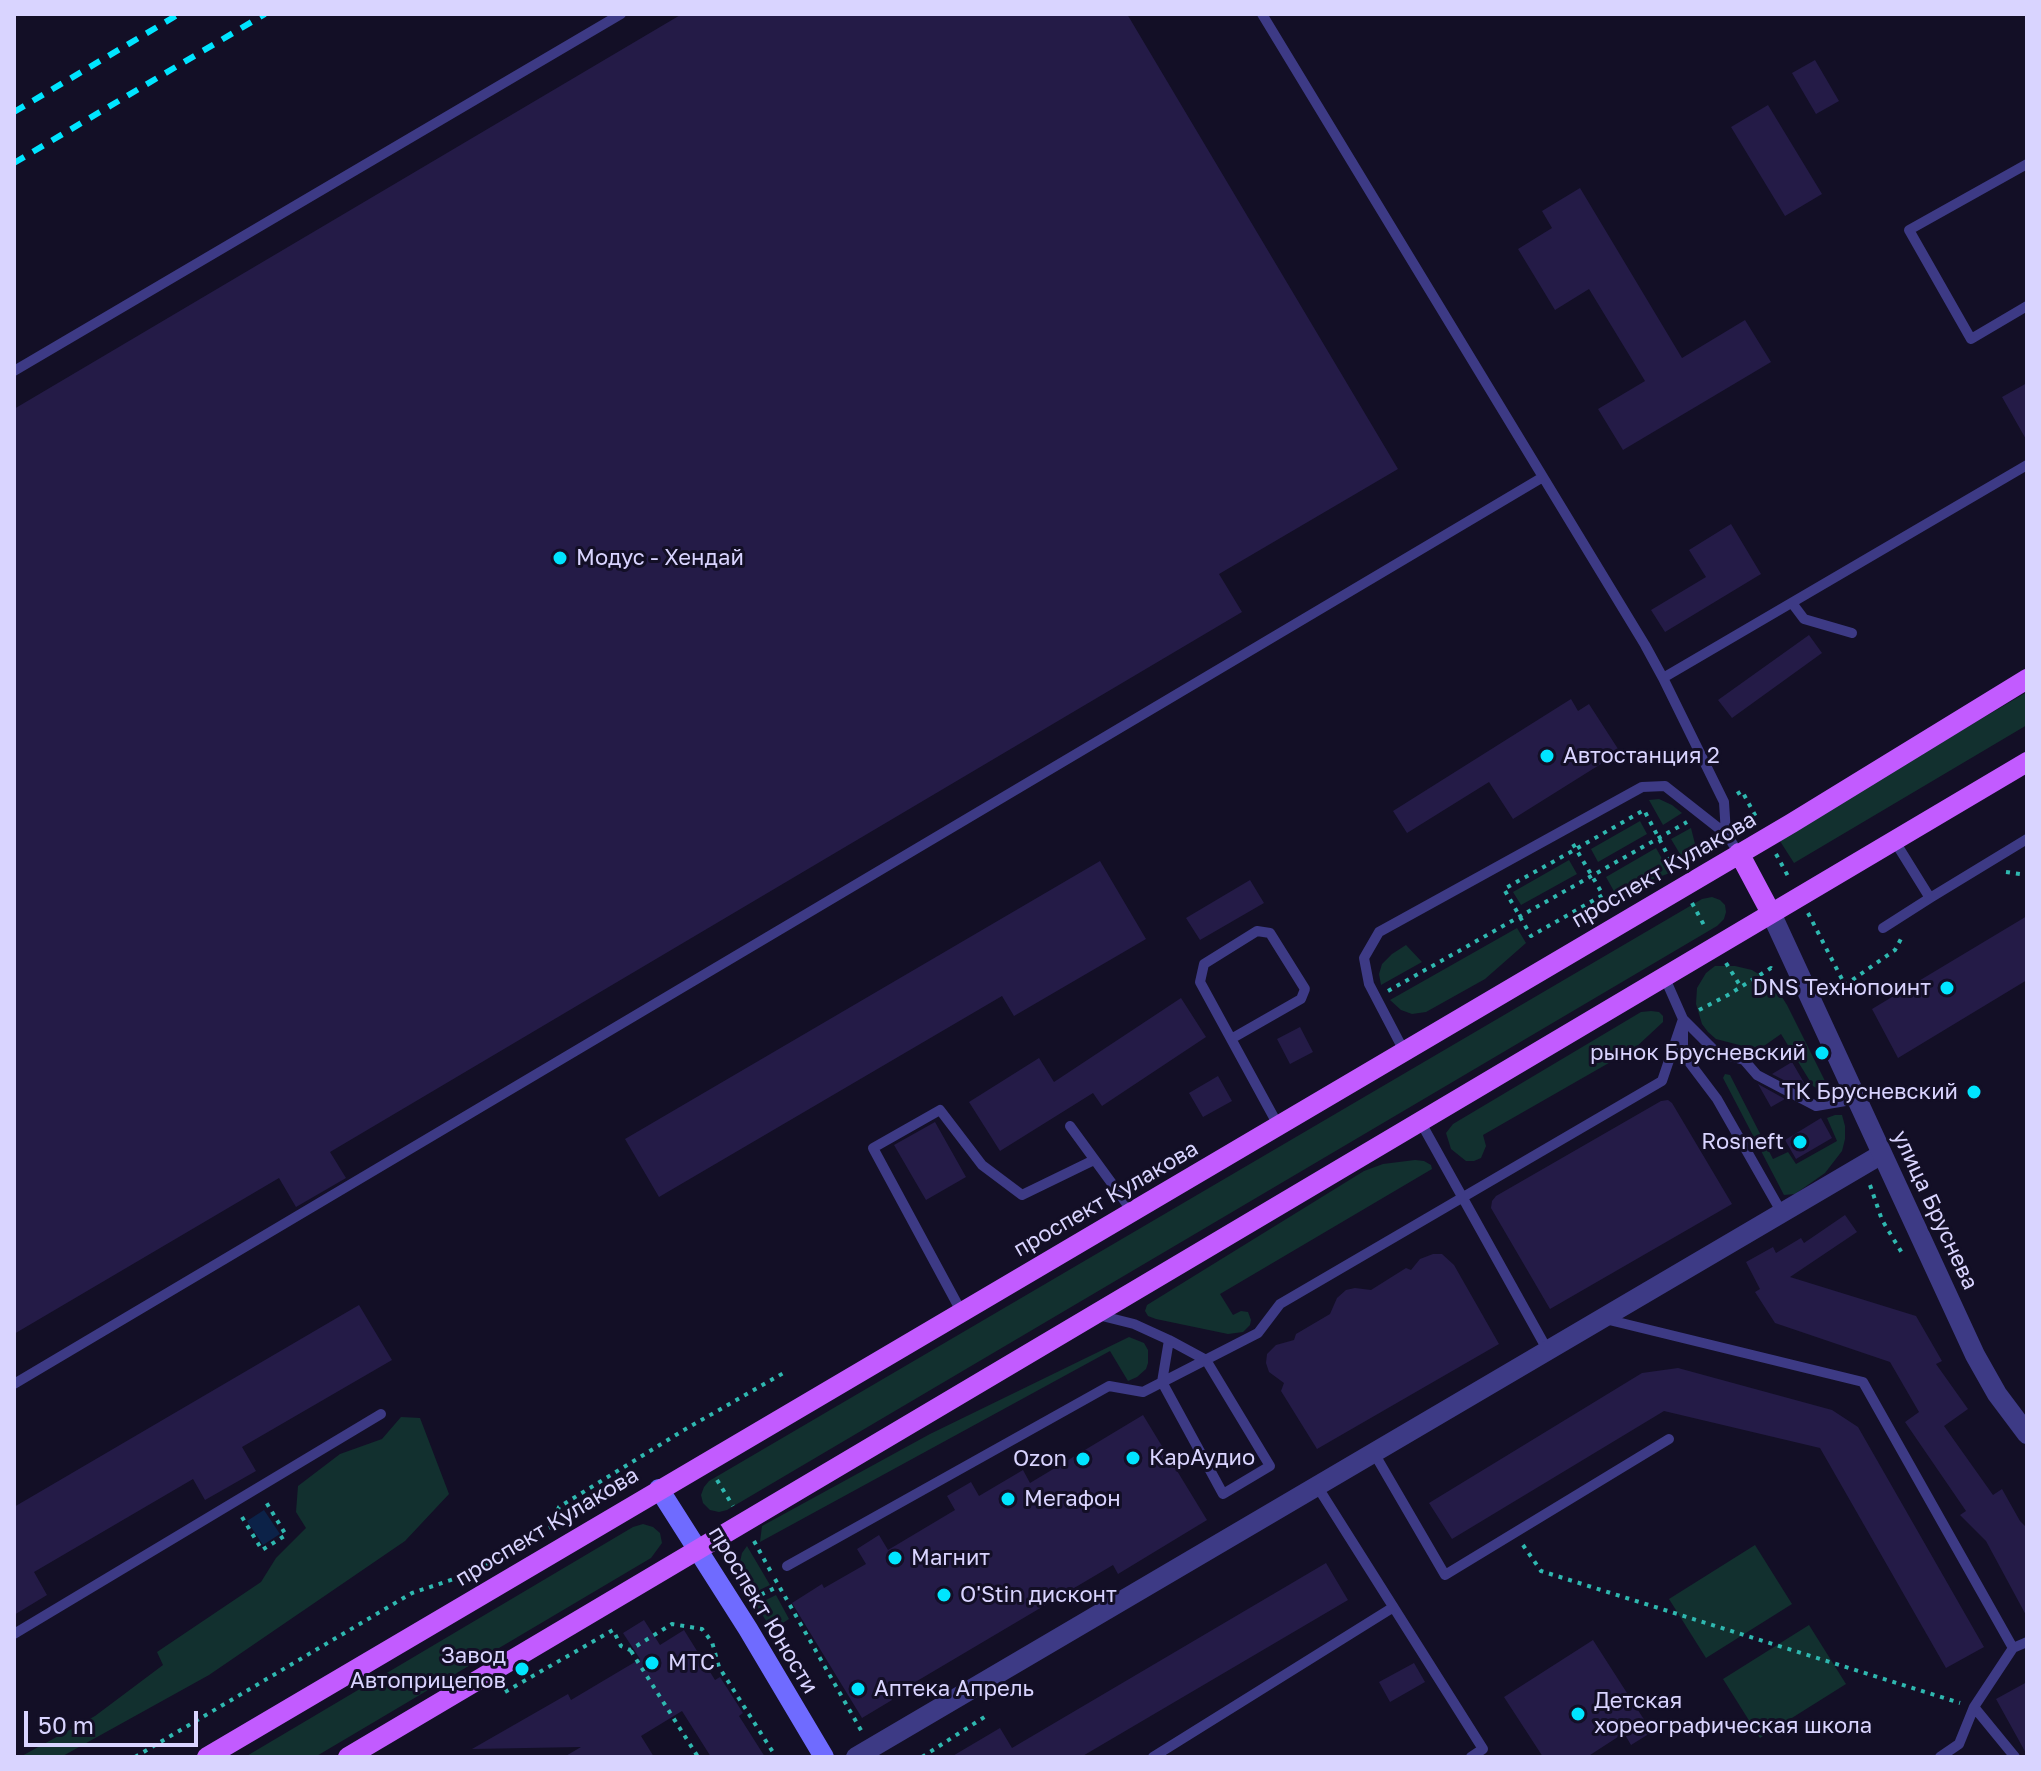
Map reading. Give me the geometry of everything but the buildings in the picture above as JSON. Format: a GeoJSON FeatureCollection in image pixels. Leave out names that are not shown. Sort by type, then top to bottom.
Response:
{"type":"FeatureCollection","features":[{"type":"Feature","properties":{"kind":"main road","name":"проспект Кулакова"},"geometry":{"type":"LineString","coordinates":[[207,1757],[1739,853],[2027,679]]}},
{"type":"Feature","properties":{"kind":"main road"},"geometry":{"type":"LineString","coordinates":[[348,1757],[2027,762]]}},
{"type":"Feature","properties":{"kind":"main road"},"geometry":{"type":"LineString","coordinates":[[1739,853],[1771,913]]}},
{"type":"Feature","properties":{"kind":"main road","name":"проспект Юности"},"geometry":{"type":"LineString","coordinates":[[659,1489],[824,1757]]}},
{"type":"Feature","properties":{"kind":"street","name":"улица Бруснева"},"geometry":{"type":"LineString","coordinates":[[1771,913],[1975,1355],[1997,1394],[2027,1434]]}},
{"type":"Feature","properties":{"kind":"street"},"geometry":{"type":"LineString","coordinates":[[869,1754],[1882,1154]]}},
{"type":"Feature","properties":{"kind":"lane"},"geometry":{"type":"LineString","coordinates":[[14,371],[621,14]]}},
{"type":"Feature","properties":{"kind":"lane"},"geometry":{"type":"LineString","coordinates":[[1262,14],[1663,678],[1724,802],[1726,834]]}},
{"type":"Feature","properties":{"kind":"lane"},"geometry":{"type":"LineString","coordinates":[[2027,164],[1909,230],[1971,339],[2027,306]]}},
{"type":"Feature","properties":{"kind":"lane"},"geometry":{"type":"LineString","coordinates":[[1663,678],[2027,465]]}},
{"type":"Feature","properties":{"kind":"lane"},"geometry":{"type":"LineString","coordinates":[[14,1384],[1543,477]]}},
{"type":"Feature","properties":{"kind":"lane"},"geometry":{"type":"LineString","coordinates":[[1792,603],[1804,619],[1852,633]]}},
{"type":"Feature","properties":{"kind":"lane"},"geometry":{"type":"LineString","coordinates":[[1404,1051],[1369,984],[1364,958],[1379,932],[1642,787],[1665,786],[1726,834],[1739,853]]}},
{"type":"Feature","properties":{"kind":"lane"},"geometry":{"type":"LineString","coordinates":[[1883,928],[2027,839]]}},
{"type":"Feature","properties":{"kind":"lane"},"geometry":{"type":"LineString","coordinates":[[1894,840],[1930,898]]}},
{"type":"Feature","properties":{"kind":"lane"},"geometry":{"type":"LineString","coordinates":[[1231,1039],[1301,999],[1305,989],[1270,933],[1257,931],[1204,964],[1200,982],[1231,1039],[1278,1125]]}},
{"type":"Feature","properties":{"kind":"lane"},"geometry":{"type":"LineString","coordinates":[[1664,976],[1683,1019],[1716,1052],[1744,1060],[1757,1075],[1816,1106],[1857,1099]]}},
{"type":"Feature","properties":{"kind":"lane"},"geometry":{"type":"LineString","coordinates":[[787,1566],[1109,1386],[1143,1392],[1258,1333],[1280,1304],[1662,1081],[1683,1019]]}},
{"type":"Feature","properties":{"kind":"lane"},"geometry":{"type":"LineString","coordinates":[[1683,1019],[1683,1054],[1717,1099],[1782,1213]]}},
{"type":"Feature","properties":{"kind":"lane"},"geometry":{"type":"LineString","coordinates":[[961,1311],[873,1148],[940,1110],[982,1165],[1022,1195],[1094,1160]]}},
{"type":"Feature","properties":{"kind":"lane"},"geometry":{"type":"LineString","coordinates":[[1420,1121],[1548,1351]]}},
{"type":"Feature","properties":{"kind":"lane"},"geometry":{"type":"LineString","coordinates":[[1070,1126],[1132,1211]]}},
{"type":"Feature","properties":{"kind":"lane"},"geometry":{"type":"LineString","coordinates":[[1095,1314],[1134,1324],[1169,1340],[1206,1360],[1270,1466],[1223,1494],[1162,1382],[1169,1340]]}},
{"type":"Feature","properties":{"kind":"lane"},"geometry":{"type":"LineString","coordinates":[[1603,1318],[1863,1382],[2013,1648]]}},
{"type":"Feature","properties":{"kind":"lane"},"geometry":{"type":"LineString","coordinates":[[14,1634],[381,1414]]}},
{"type":"Feature","properties":{"kind":"lane"},"geometry":{"type":"LineString","coordinates":[[1374,1453],[1445,1575],[1669,1439]]}},
{"type":"Feature","properties":{"kind":"lane"},"geometry":{"type":"LineString","coordinates":[[1317,1486],[1483,1749],[1471,1757]]}},
{"type":"Feature","properties":{"kind":"lane"},"geometry":{"type":"LineString","coordinates":[[1153,1757],[1392,1608]]}},
{"type":"Feature","properties":{"kind":"lane"},"geometry":{"type":"LineString","coordinates":[[1940,1757],[1959,1744],[1974,1707],[2013,1648],[2027,1642]]}},
{"type":"Feature","properties":{"kind":"lane"},"geometry":{"type":"LineString","coordinates":[[1974,1707],[2015,1757]]}},
{"type":"Feature","properties":{"kind":"path"},"geometry":{"type":"LineString","coordinates":[[1724,802],[1742,791],[1756,817]]}},
{"type":"Feature","properties":{"kind":"path"},"geometry":{"type":"LineString","coordinates":[[1565,830],[1576,849],[1592,876],[1603,895],[1531,936],[1504,889],[1576,849],[1644,810]]}},
{"type":"Feature","properties":{"kind":"path"},"geometry":{"type":"LineString","coordinates":[[1386,992],[1701,814]]}},
{"type":"Feature","properties":{"kind":"path"},"geometry":{"type":"LineString","coordinates":[[1775,852],[1790,879]]}},
{"type":"Feature","properties":{"kind":"path"},"geometry":{"type":"LineString","coordinates":[[1806,910],[1845,985]]}},
{"type":"Feature","properties":{"kind":"path"},"geometry":{"type":"LineString","coordinates":[[1683,1019],[1771,968]]}},
{"type":"Feature","properties":{"kind":"path"},"geometry":{"type":"LineString","coordinates":[[538,1535],[551,1527],[559,1507],[787,1371]]}},
{"type":"Feature","properties":{"kind":"path"},"geometry":{"type":"LineString","coordinates":[[716,1478],[733,1506]]}},
{"type":"Feature","properties":{"kind":"path"},"geometry":{"type":"LineString","coordinates":[[245,1496],[254,1509]]}},
{"type":"Feature","properties":{"kind":"path"},"geometry":{"type":"LineString","coordinates":[[266,1502],[286,1535],[262,1550],[241,1517],[254,1509],[266,1502]]}},
{"type":"Feature","properties":{"kind":"path"},"geometry":{"type":"LineString","coordinates":[[749,1532],[869,1754]]}},
{"type":"Feature","properties":{"kind":"path"},"geometry":{"type":"LineString","coordinates":[[1515,1533],[1541,1571],[1974,1707]]}},
{"type":"Feature","properties":{"kind":"path"},"geometry":{"type":"LineString","coordinates":[[135,1757],[412,1593],[469,1574],[524,1542]]}},
{"type":"Feature","properties":{"kind":"path"},"geometry":{"type":"LineString","coordinates":[[751,1600],[779,1586]]}},
{"type":"Feature","properties":{"kind":"path"},"geometry":{"type":"LineString","coordinates":[[630,1650],[672,1624],[702,1629],[712,1642],[719,1667],[776,1757]]}},
{"type":"Feature","properties":{"kind":"path"},"geometry":{"type":"LineString","coordinates":[[613,1630],[621,1646],[630,1650],[698,1757]]}},
{"type":"Feature","properties":{"kind":"path"},"geometry":{"type":"LineString","coordinates":[[922,1757],[986,1716]]}},
{"type":"Feature","properties":{"kind":"green space"},"geometry":{"type":"Polygon","coordinates":[[[2027,692],[2027,725],[1794,863],[1778,838],[2027,692]]]}},
{"type":"Feature","properties":{"kind":"green space"},"geometry":{"type":"Polygon","coordinates":[[[1659,799],[1682,813],[1663,825],[1649,800],[1659,799]]]}},
{"type":"Feature","properties":{"kind":"green space"},"geometry":{"type":"Polygon","coordinates":[[[1640,821],[1647,834],[1598,862],[1591,849],[1640,821]]]}},
{"type":"Feature","properties":{"kind":"green space"},"geometry":{"type":"Polygon","coordinates":[[[1691,828],[1695,844],[1686,864],[1671,839],[1691,828]]]}},
{"type":"Feature","properties":{"kind":"green space"},"geometry":{"type":"Polygon","coordinates":[[[1656,848],[1670,873],[1615,893],[1606,877],[1656,848]]]}},
{"type":"Feature","properties":{"kind":"green space"},"geometry":{"type":"Polygon","coordinates":[[[1569,860],[1577,874],[1521,905],[1513,892],[1569,860]]]}},
{"type":"Feature","properties":{"kind":"green space"},"geometry":{"type":"Polygon","coordinates":[[[1712,897],[1725,905],[1724,919],[1717,926],[727,1510],[710,1510],[703,1503],[701,1495],[709,1481],[1702,899],[1712,897]]]}},
{"type":"Feature","properties":{"kind":"green space"},"geometry":{"type":"Polygon","coordinates":[[[1517,928],[1526,943],[1485,979],[1426,1012],[1412,1014],[1401,1010],[1390,1000],[1517,928]]]}},
{"type":"Feature","properties":{"kind":"green space"},"geometry":{"type":"Polygon","coordinates":[[[1406,945],[1422,962],[1381,985],[1379,974],[1382,964],[1406,945]]]}},
{"type":"Feature","properties":{"kind":"green space"},"geometry":{"type":"Polygon","coordinates":[[[1715,966],[1752,970],[1773,983],[1828,1087],[1821,1091],[1813,1086],[1781,1034],[1761,1048],[1716,1039],[1708,1032],[1696,1004],[1697,988],[1706,973],[1715,966]]]}},
{"type":"Feature","properties":{"kind":"green space"},"geometry":{"type":"Polygon","coordinates":[[[1641,1012],[1659,1012],[1663,1022],[1635,1048],[1483,1135],[1486,1146],[1481,1158],[1466,1161],[1451,1149],[1446,1133],[1453,1124],[1641,1012]]]}},
{"type":"Feature","properties":{"kind":"green space"},"geometry":{"type":"Polygon","coordinates":[[[1725,1074],[1730,1075],[1773,1159],[1788,1152],[1796,1164],[1837,1141],[1827,1118],[1842,1115],[1845,1139],[1842,1151],[1825,1173],[1795,1194],[1784,1195],[1723,1078],[1725,1074]]]}},
{"type":"Feature","properties":{"kind":"green space"},"geometry":{"type":"Polygon","coordinates":[[[1424,1161],[1432,1169],[1220,1294],[1233,1315],[1248,1312],[1250,1325],[1243,1332],[1228,1334],[1156,1319],[1145,1311],[1147,1305],[1364,1171],[1383,1164],[1424,1161]]]}},
{"type":"Feature","properties":{"kind":"green space"},"geometry":{"type":"Polygon","coordinates":[[[1129,1337],[1144,1343],[1148,1350],[1146,1369],[1137,1377],[1128,1381],[1110,1351],[760,1542],[762,1526],[930,1434],[1129,1337]]]}},
{"type":"Feature","properties":{"kind":"green space"},"geometry":{"type":"Polygon","coordinates":[[[401,1417],[420,1418],[449,1494],[405,1541],[209,1675],[61,1757],[20,1757],[95,1716],[163,1665],[157,1652],[261,1582],[276,1558],[306,1528],[296,1512],[298,1486],[340,1454],[382,1439],[401,1417]]]}},
{"type":"Feature","properties":{"kind":"green space"},"geometry":{"type":"Polygon","coordinates":[[[643,1524],[660,1533],[662,1543],[651,1558],[315,1757],[245,1757],[633,1527],[643,1524]]]}},
{"type":"Feature","properties":{"kind":"green space"},"geometry":{"type":"Polygon","coordinates":[[[1755,1545],[1792,1604],[1706,1658],[1669,1599],[1755,1545]]]}},
{"type":"Feature","properties":{"kind":"green space"},"geometry":{"type":"Polygon","coordinates":[[[747,1546],[770,1585],[749,1595],[740,1562],[747,1546]]]}},
{"type":"Feature","properties":{"kind":"green space"},"geometry":{"type":"Polygon","coordinates":[[[776,1595],[789,1619],[772,1630],[756,1605],[776,1595]]]}},
{"type":"Feature","properties":{"kind":"green space"},"geometry":{"type":"Polygon","coordinates":[[[1809,1625],[1846,1684],[1760,1738],[1723,1679],[1809,1625]]]}},
{"type":"Feature","properties":{"kind":"water"},"geometry":{"type":"Polygon","coordinates":[[[264,1510],[280,1534],[263,1545],[247,1521],[264,1510]]]}},
{"type":"Feature","properties":{"kind":"railway"},"geometry":{"type":"LineString","coordinates":[[14,112],[179,14]]}},
{"type":"Feature","properties":{"kind":"railway"},"geometry":{"type":"LineString","coordinates":[[14,163],[265,14]]}},
{"type":"Feature","properties":{"kind":"place","name":"Модус - Хендай"},"geometry":{"type":"Point","coordinates":[560,558]}},
{"type":"Feature","properties":{"kind":"place","name":"Автостанция 2"},"geometry":{"type":"Point","coordinates":[1547,756]}},
{"type":"Feature","properties":{"kind":"place","name":"DNS Технопоинт"},"geometry":{"type":"Point","coordinates":[1947,988]}},
{"type":"Feature","properties":{"kind":"place","name":"рынок Брусневский"},"geometry":{"type":"Point","coordinates":[1822,1053]}},
{"type":"Feature","properties":{"kind":"place","name":"ТК Брусневский"},"geometry":{"type":"Point","coordinates":[1974,1092]}},
{"type":"Feature","properties":{"kind":"place","name":"Rosneft"},"geometry":{"type":"Point","coordinates":[1800,1142]}},
{"type":"Feature","properties":{"kind":"place","name":"КарАудио"},"geometry":{"type":"Point","coordinates":[1133,1458]}},
{"type":"Feature","properties":{"kind":"place","name":"Ozon"},"geometry":{"type":"Point","coordinates":[1083,1459]}},
{"type":"Feature","properties":{"kind":"place","name":"Мегафон"},"geometry":{"type":"Point","coordinates":[1008,1499]}},
{"type":"Feature","properties":{"kind":"place","name":"Магнит"},"geometry":{"type":"Point","coordinates":[895,1558]}},
{"type":"Feature","properties":{"kind":"place","name":"O'Stin дисконт"},"geometry":{"type":"Point","coordinates":[944,1595]}},
{"type":"Feature","properties":{"kind":"place","name":"МТС"},"geometry":{"type":"Point","coordinates":[652,1663]}},
{"type":"Feature","properties":{"kind":"place","name":"Завод Автоприцепов"},"geometry":{"type":"Point","coordinates":[522,1669]}},
{"type":"Feature","properties":{"kind":"place","name":"Аптека Апрель"},"geometry":{"type":"Point","coordinates":[858,1689]}},
{"type":"Feature","properties":{"kind":"place","name":"Детская хореографическая школа"},"geometry":{"type":"Point","coordinates":[1578,1714]}}]}
